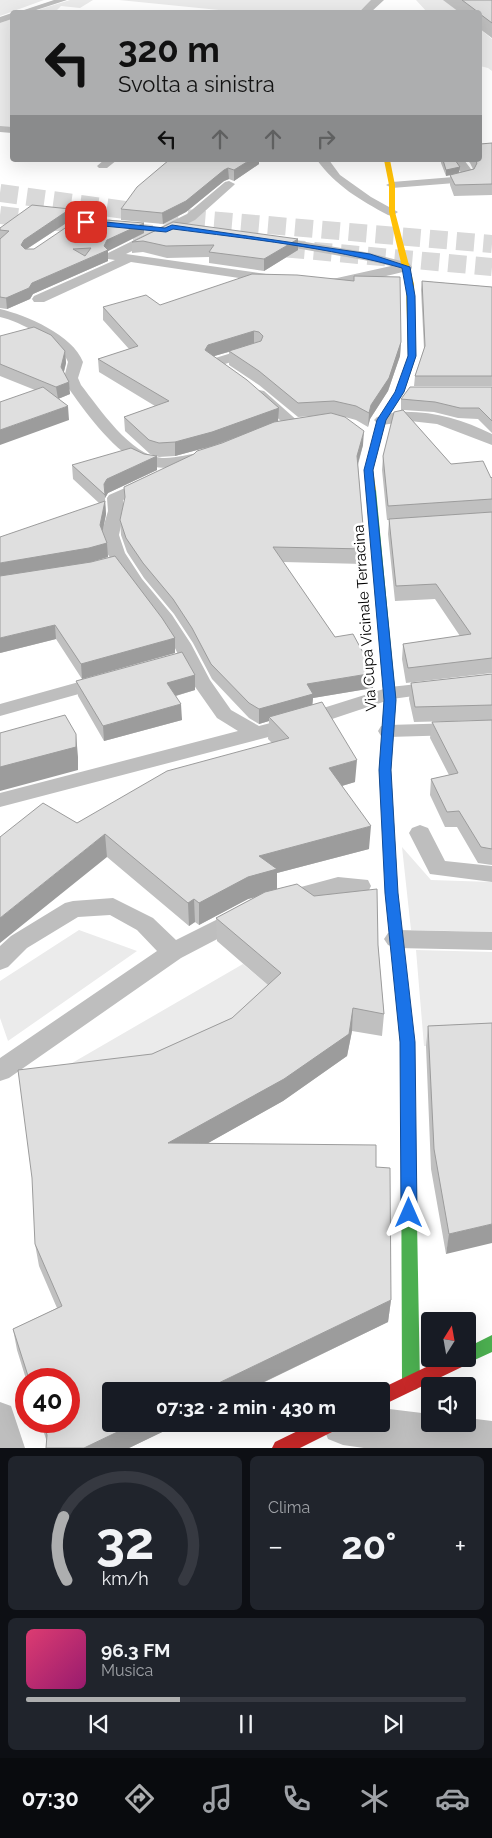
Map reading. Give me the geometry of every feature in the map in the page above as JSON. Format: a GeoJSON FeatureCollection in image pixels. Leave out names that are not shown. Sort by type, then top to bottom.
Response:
{"type":"FeatureCollection","features":[{"type":"Feature","properties":{"kind":"street"},"geometry":{"type":"LineString","coordinates":[[366,10],[378,0]]}},
{"type":"Feature","properties":{"kind":"street","name":"Via Cupa Vicinale Terracina"},"geometry":{"type":"LineString","coordinates":[[388,162],[392,185],[392,212],[406,267],[415,284],[412,356],[400,392],[382,420],[369,470],[390,693],[385,770],[396,939],[408,1042],[411,1383]]}},
{"type":"Feature","properties":{"kind":"street"},"geometry":{"type":"LineString","coordinates":[[476,1351],[492,1343]]}},
{"type":"Feature","properties":{"kind":"street"},"geometry":{"type":"LineString","coordinates":[[390,1394],[442,1368]]}},
{"type":"Feature","properties":{"kind":"street"},"geometry":{"type":"LineString","coordinates":[[390,1430],[492,1443]]}},
{"type":"Feature","properties":{"kind":"street"},"geometry":{"type":"LineString","coordinates":[[281,1448],[314,1432]]}},
{"type":"Feature","properties":{"kind":"lane"},"geometry":{"type":"LineString","coordinates":[[29,10],[63,0]]}},
{"type":"Feature","properties":{"kind":"lane"},"geometry":{"type":"LineString","coordinates":[[324,162],[336,177],[367,199],[392,212]]}},
{"type":"Feature","properties":{"kind":"lane"},"geometry":{"type":"LineString","coordinates":[[392,185],[455,180],[468,176],[468,173],[460,162]]}},
{"type":"Feature","properties":{"kind":"lane"},"geometry":{"type":"LineString","coordinates":[[229,184],[191,217],[112,256],[285,280]]}},
{"type":"Feature","properties":{"kind":"lane"},"geometry":{"type":"LineString","coordinates":[[140,227],[191,229]]}},
{"type":"Feature","properties":{"kind":"lane"},"geometry":{"type":"LineString","coordinates":[[257,238],[370,257],[406,267]]}},
{"type":"Feature","properties":{"kind":"lane"},"geometry":{"type":"LineString","coordinates":[[39,299],[128,259]]}},
{"type":"Feature","properties":{"kind":"lane"},"geometry":{"type":"LineString","coordinates":[[310,283],[337,282],[406,267]]}},
{"type":"Feature","properties":{"kind":"lane"},"geometry":{"type":"LineString","coordinates":[[0,313],[10,314],[23,320],[67,348],[75,360],[75,368],[71,378],[74,386],[111,431],[142,459],[155,462],[195,460]]}},
{"type":"Feature","properties":{"kind":"lane"},"geometry":{"type":"LineString","coordinates":[[254,350],[214,363],[301,425],[276,430]]}},
{"type":"Feature","properties":{"kind":"lane"},"geometry":{"type":"LineString","coordinates":[[400,392],[418,392]]}},
{"type":"Feature","properties":{"kind":"lane"},"geometry":{"type":"LineString","coordinates":[[382,420],[398,415],[444,421],[492,440]]}},
{"type":"Feature","properties":{"kind":"lane"},"geometry":{"type":"LineString","coordinates":[[363,434],[375,444]]}},
{"type":"Feature","properties":{"kind":"lane"},"geometry":{"type":"LineString","coordinates":[[213,453],[115,498],[116,511],[110,535],[116,554],[114,563],[135,582],[163,615],[189,657],[201,681],[224,714],[256,733]]}},
{"type":"Feature","properties":{"kind":"lane"},"geometry":{"type":"LineString","coordinates":[[374,528],[394,527]]}},
{"type":"Feature","properties":{"kind":"lane"},"geometry":{"type":"LineString","coordinates":[[170,662],[189,657]]}},
{"type":"Feature","properties":{"kind":"lane"},"geometry":{"type":"LineString","coordinates":[[0,710],[123,676]]}},
{"type":"Feature","properties":{"kind":"lane"},"geometry":{"type":"LineString","coordinates":[[0,800],[307,720],[390,693],[455,685]]}},
{"type":"Feature","properties":{"kind":"lane"},"geometry":{"type":"LineString","coordinates":[[388,730],[492,728]]}},
{"type":"Feature","properties":{"kind":"lane"},"geometry":{"type":"LineString","coordinates":[[420,833],[438,868],[492,874]]}},
{"type":"Feature","properties":{"kind":"lane"},"geometry":{"type":"LineString","coordinates":[[0,1071],[173,952],[261,906],[338,885],[360,886]]}},
{"type":"Feature","properties":{"kind":"lane"},"geometry":{"type":"LineString","coordinates":[[0,961],[20,942],[73,909],[113,906],[145,924],[173,952]]}},
{"type":"Feature","properties":{"kind":"lane"},"geometry":{"type":"LineString","coordinates":[[396,939],[492,942]]}},
{"type":"Feature","properties":{"kind":"lane"},"geometry":{"type":"LineString","coordinates":[[0,1417],[9,1448]]}},
{"type":"Feature","properties":{"kind":"shaded area"},"geometry":{"type":"Polygon","coordinates":[[[0,0],[44,0],[16,10],[10,10],[10,12],[0,16],[0,0]]]}},
{"type":"Feature","properties":{"kind":"shaded area"},"geometry":{"type":"Polygon","coordinates":[[[70,0],[93,0],[80,8],[61,6],[57,10],[38,10],[70,0]]]}},
{"type":"Feature","properties":{"kind":"shaded area"},"geometry":{"type":"Polygon","coordinates":[[[119,0],[372,0],[360,10],[219,10],[119,0]]]}},
{"type":"Feature","properties":{"kind":"shaded area"},"geometry":{"type":"Polygon","coordinates":[[[416,0],[446,0],[457,10],[425,10],[416,0]]]}},
{"type":"Feature","properties":{"kind":"shaded area"},"geometry":{"type":"Polygon","coordinates":[[[10,20],[10,128],[0,127],[0,23],[10,20]]]}},
{"type":"Feature","properties":{"kind":"shaded area"},"geometry":{"type":"Polygon","coordinates":[[[482,31],[492,39],[492,71],[482,66],[482,31]]]}},
{"type":"Feature","properties":{"kind":"shaded area"},"geometry":{"type":"Polygon","coordinates":[[[402,847],[431,880],[492,882],[492,932],[411,930],[402,847]]]}},
{"type":"Feature","properties":{"kind":"shaded area"},"geometry":{"type":"Polygon","coordinates":[[[79,930],[137,951],[8,1041],[0,1018],[0,981],[79,930]]]}},
{"type":"Feature","properties":{"kind":"shaded area"},"geometry":{"type":"Polygon","coordinates":[[[416,950],[492,952],[492,1044],[424,1046],[416,950]]]}},
{"type":"Feature","properties":{"kind":"shaded area"},"geometry":{"type":"Polygon","coordinates":[[[243,964],[281,996],[233,1041],[22,1092],[243,964]]]}},
{"type":"Feature","properties":{"kind":"building"},"geometry":{"type":"Polygon","coordinates":[[[462,0],[492,0],[492,23],[482,16],[482,10],[475,10],[462,0]]]}},
{"type":"Feature","properties":{"kind":"building"},"geometry":{"type":"Polygon","coordinates":[[[492,143],[492,184],[455,185],[450,175],[474,169],[476,162],[482,162],[482,144],[492,143]]]}},
{"type":"Feature","properties":{"kind":"building"},"geometry":{"type":"Polygon","coordinates":[[[167,162],[247,162],[234,170],[228,168],[224,170],[186,201],[162,213],[121,209],[137,187],[167,162]]]}},
{"type":"Feature","properties":{"kind":"building"},"geometry":{"type":"Polygon","coordinates":[[[444,162],[456,162],[460,167],[446,170],[444,162]]]}},
{"type":"Feature","properties":{"kind":"building"},"geometry":{"type":"Polygon","coordinates":[[[32,205],[70,209],[24,240],[21,245],[25,249],[34,249],[80,218],[144,223],[107,240],[104,246],[108,250],[32,283],[29,288],[6,298],[0,297],[0,239],[9,231],[0,230],[0,228],[32,205]],[[91,248],[73,249],[85,256],[91,248]]]}},
{"type":"Feature","properties":{"kind":"building"},"geometry":{"type":"Polygon","coordinates":[[[173,222],[298,239],[264,259],[209,252],[214,245],[166,246],[143,241],[132,242],[173,222]]]}},
{"type":"Feature","properties":{"kind":"building"},"geometry":{"type":"Polygon","coordinates":[[[252,274],[297,275],[354,281],[354,276],[400,277],[401,342],[389,378],[371,405],[369,413],[356,406],[334,401],[298,403],[259,371],[229,351],[261,341],[263,336],[259,332],[254,331],[208,345],[205,350],[247,380],[279,408],[212,432],[175,442],[159,443],[149,440],[124,417],[169,401],[98,359],[138,346],[103,307],[146,295],[160,305],[252,274]]]}},
{"type":"Feature","properties":{"kind":"building"},"geometry":{"type":"Polygon","coordinates":[[[422,281],[492,287],[492,376],[415,376],[425,346],[422,281]]]}},
{"type":"Feature","properties":{"kind":"building"},"geometry":{"type":"Polygon","coordinates":[[[34,327],[51,335],[65,351],[61,367],[69,382],[56,387],[0,364],[0,336],[34,327]]]}},
{"type":"Feature","properties":{"kind":"building"},"geometry":{"type":"Polygon","coordinates":[[[43,387],[68,406],[0,430],[0,402],[43,387]]]}},
{"type":"Feature","properties":{"kind":"building"},"geometry":{"type":"Polygon","coordinates":[[[410,387],[492,387],[492,421],[479,408],[460,408],[435,402],[401,399],[410,387]]]}},
{"type":"Feature","properties":{"kind":"building"},"geometry":{"type":"Polygon","coordinates":[[[403,410],[451,464],[483,461],[492,477],[492,499],[388,506],[383,456],[394,412],[403,410]]]}},
{"type":"Feature","properties":{"kind":"building"},"geometry":{"type":"Polygon","coordinates":[[[331,413],[345,417],[364,431],[357,456],[365,549],[273,547],[335,637],[353,634],[374,673],[307,684],[313,694],[259,709],[249,703],[211,664],[192,628],[173,599],[143,563],[126,538],[120,520],[125,497],[124,487],[197,451],[274,422],[331,413]]]}},
{"type":"Feature","properties":{"kind":"building"},"geometry":{"type":"Polygon","coordinates":[[[131,448],[144,454],[157,456],[107,479],[104,484],[105,495],[72,465],[131,448]]]}},
{"type":"Feature","properties":{"kind":"building"},"geometry":{"type":"Polygon","coordinates":[[[105,501],[100,525],[107,543],[89,548],[0,563],[0,537],[105,501]]]}},
{"type":"Feature","properties":{"kind":"building"},"geometry":{"type":"Polygon","coordinates":[[[492,512],[492,658],[408,668],[403,644],[471,634],[436,584],[396,586],[389,519],[492,512]]]}},
{"type":"Feature","properties":{"kind":"building"},"geometry":{"type":"Polygon","coordinates":[[[115,556],[175,638],[81,664],[55,625],[0,638],[0,576],[91,562],[115,556]]]}},
{"type":"Feature","properties":{"kind":"building"},"geometry":{"type":"Polygon","coordinates":[[[182,652],[195,675],[167,683],[181,704],[103,726],[76,681],[182,652]]]}},
{"type":"Feature","properties":{"kind":"building"},"geometry":{"type":"Polygon","coordinates":[[[492,674],[492,705],[415,707],[411,683],[492,674]]]}},
{"type":"Feature","properties":{"kind":"building"},"geometry":{"type":"Polygon","coordinates":[[[322,702],[357,760],[329,768],[371,826],[259,856],[277,869],[248,877],[199,903],[194,899],[188,903],[105,834],[0,918],[0,837],[43,803],[77,823],[167,771],[289,738],[269,717],[322,702]]]}},
{"type":"Feature","properties":{"kind":"building"},"geometry":{"type":"Polygon","coordinates":[[[65,715],[76,734],[76,747],[0,767],[0,733],[65,715]]]}},
{"type":"Feature","properties":{"kind":"building"},"geometry":{"type":"Polygon","coordinates":[[[492,720],[492,849],[481,847],[459,811],[447,812],[431,779],[458,773],[432,722],[492,720]]]}},
{"type":"Feature","properties":{"kind":"building"},"geometry":{"type":"Polygon","coordinates":[[[297,884],[314,896],[377,889],[378,945],[384,1014],[353,1008],[349,1034],[284,1079],[168,1143],[376,1145],[376,1167],[390,1168],[391,1300],[221,1382],[102,1382],[102,1432],[117,1432],[84,1448],[46,1448],[46,1433],[80,1433],[80,1368],[25,1368],[13,1329],[62,1306],[35,1244],[32,1178],[18,1070],[152,1054],[232,1018],[281,973],[216,918],[265,892],[297,884]]]}},
{"type":"Feature","properties":{"kind":"building"},"geometry":{"type":"Polygon","coordinates":[[[492,1023],[492,1224],[449,1234],[434,1149],[428,1026],[492,1023]]]}},
{"type":"Feature","properties":{"kind":"tunnel"},"geometry":{"type":"LineString","coordinates":[[0,193],[184,218],[492,244]]}},
{"type":"Feature","properties":{"kind":"tunnel"},"geometry":{"type":"LineString","coordinates":[[0,215],[185,238]]}},
{"type":"Feature","properties":{"kind":"tunnel"},"geometry":{"type":"LineString","coordinates":[[260,246],[492,267]]}},
{"type":"Feature","properties":{"kind":"traffic: fast"},"geometry":{"type":"LineString","coordinates":[[371,490],[390,700],[389,714]]}},
{"type":"Feature","properties":{"kind":"traffic: fast"},"geometry":{"type":"LineString","coordinates":[[408,1112],[411,1383]]}},
{"type":"Feature","properties":{"kind":"traffic: fast"},"geometry":{"type":"LineString","coordinates":[[476,1351],[492,1343]]}},
{"type":"Feature","properties":{"kind":"traffic: slow"},"geometry":{"type":"LineString","coordinates":[[371,490],[369,470],[382,420],[400,392],[412,356],[410,284],[392,212],[392,185],[387,162]]}},
{"type":"Feature","properties":{"kind":"traffic: slow"},"geometry":{"type":"LineString","coordinates":[[389,714],[385,770],[392,893],[407,1042],[408,1112]]}},
{"type":"Feature","properties":{"kind":"traffic: jam"},"geometry":{"type":"LineString","coordinates":[[390,1394],[442,1368]]}},
{"type":"Feature","properties":{"kind":"traffic: jam"},"geometry":{"type":"LineString","coordinates":[[281,1448],[314,1432]]}},
{"type":"Feature","properties":{"kind":"route"},"geometry":{"type":"LineString","coordinates":[[86,222],[166,230],[172,227],[237,235],[370,257],[406,267],[411,296],[412,356],[400,392],[382,420],[369,470],[390,700],[385,770],[392,893],[408,1042],[409,1213]]}}]}
